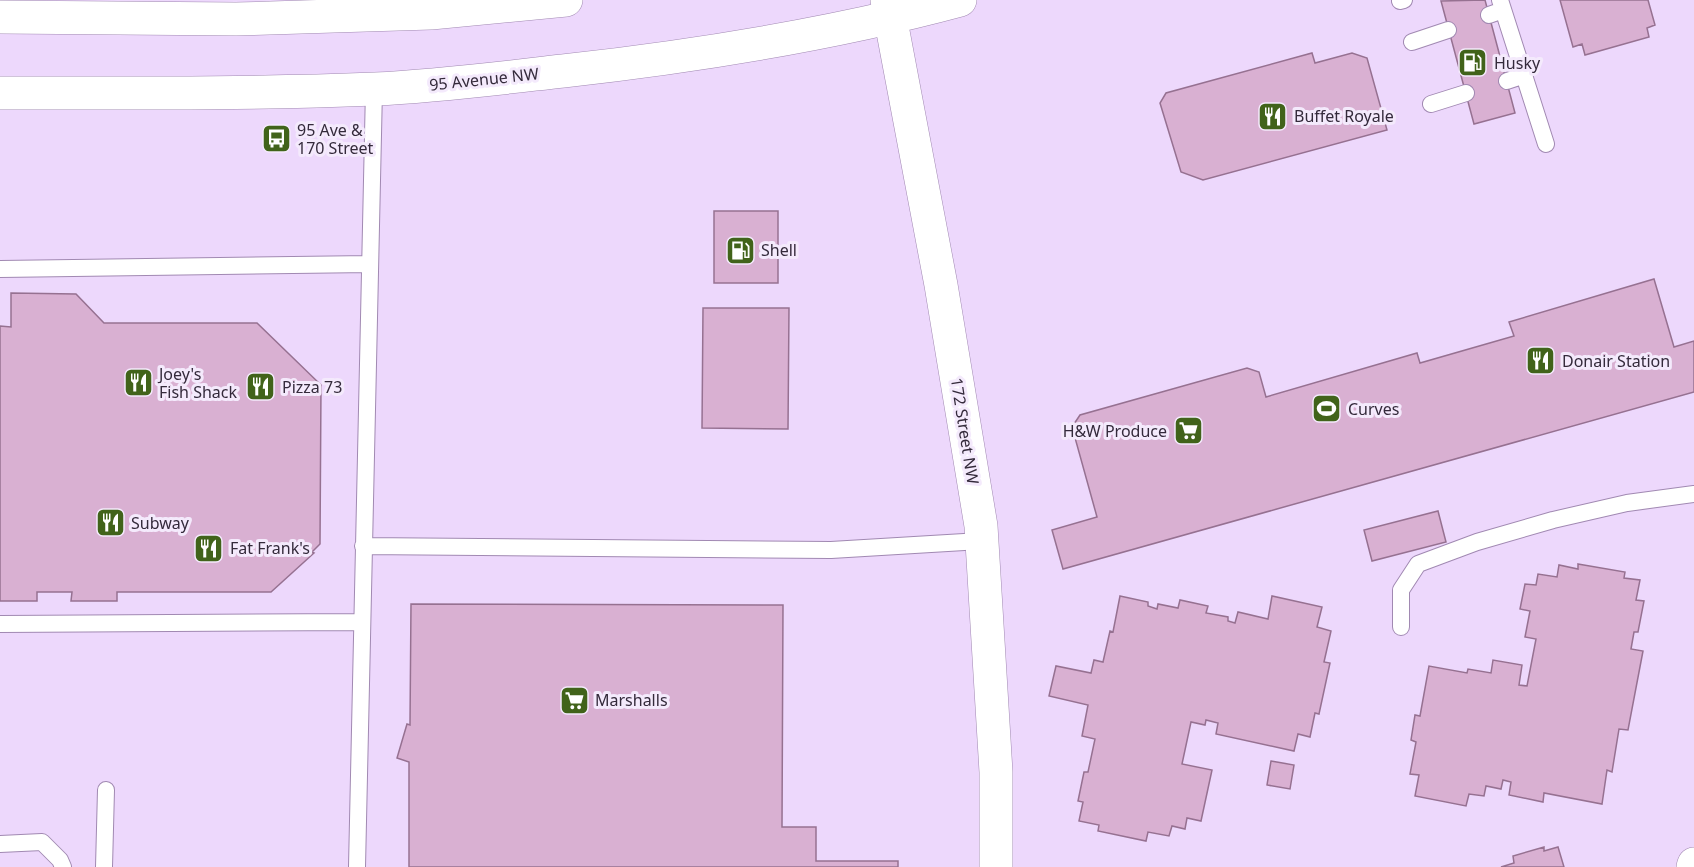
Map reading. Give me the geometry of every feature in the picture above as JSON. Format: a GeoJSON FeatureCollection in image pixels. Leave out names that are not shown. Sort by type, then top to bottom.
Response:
{"type":"FeatureCollection","features":[{"type":"Feature","properties":{"kind":"main road"},"geometry":{"type":"LineString","coordinates":[[0,17],[236,19],[420,14],[566,0]]}},
{"type":"Feature","properties":{"kind":"main road","name":"95 Avenue NW"},"geometry":{"type":"LineString","coordinates":[[0,93],[374,89],[450,84],[626,64],[749,46],[889,8],[960,0]]}},
{"type":"Feature","properties":{"kind":"main road","name":"172 Street NW"},"geometry":{"type":"LineString","coordinates":[[889,8],[945,306],[981,526],[996,772],[996,867]]}},
{"type":"Feature","properties":{"kind":"main road"},"geometry":{"type":"LineString","coordinates":[[0,39],[64,18]]}},
{"type":"Feature","properties":{"kind":"lane"},"geometry":{"type":"LineString","coordinates":[[1497,8],[1525,75],[1546,144]]}},
{"type":"Feature","properties":{"kind":"lane"},"geometry":{"type":"LineString","coordinates":[[1412,42],[1448,30]]}},
{"type":"Feature","properties":{"kind":"lane"},"geometry":{"type":"LineString","coordinates":[[1507,81],[1525,75]]}},
{"type":"Feature","properties":{"kind":"lane"},"geometry":{"type":"LineString","coordinates":[[357,867],[374,89]]}},
{"type":"Feature","properties":{"kind":"lane"},"geometry":{"type":"LineString","coordinates":[[1431,104],[1466,93]]}},
{"type":"Feature","properties":{"kind":"lane"},"geometry":{"type":"LineString","coordinates":[[0,269],[370,264]]}},
{"type":"Feature","properties":{"kind":"lane"},"geometry":{"type":"LineString","coordinates":[[1401,627],[1401,591],[1418,564],[1477,542],[1552,520],[1627,503],[1694,494]]}},
{"type":"Feature","properties":{"kind":"lane"},"geometry":{"type":"LineString","coordinates":[[363,546],[831,550],[981,541]]}},
{"type":"Feature","properties":{"kind":"lane"},"geometry":{"type":"LineString","coordinates":[[0,624],[361,622]]}},
{"type":"Feature","properties":{"kind":"lane"},"geometry":{"type":"LineString","coordinates":[[104,867],[106,790]]}},
{"type":"Feature","properties":{"kind":"lane"},"geometry":{"type":"LineString","coordinates":[[0,844],[42,842],[60,860],[63,867]]}},
{"type":"Feature","properties":{"kind":"building"},"geometry":{"type":"Polygon","coordinates":[[[1485,0],[1515,113],[1474,124],[1441,1],[1485,0]]]}},
{"type":"Feature","properties":{"kind":"building"},"geometry":{"type":"Polygon","coordinates":[[[1560,0],[1648,0],[1655,25],[1647,28],[1649,37],[1585,55],[1582,44],[1573,47],[1560,0]]]}},
{"type":"Feature","properties":{"kind":"building","name":"Buffet Royale"},"geometry":{"type":"Polygon","coordinates":[[[1312,53],[1315,63],[1352,53],[1367,58],[1387,130],[1203,180],[1181,172],[1160,103],[1166,93],[1312,53]]]}},
{"type":"Feature","properties":{"kind":"building"},"geometry":{"type":"Polygon","coordinates":[[[714,211],[778,211],[778,283],[714,283],[714,211]]]}},
{"type":"Feature","properties":{"kind":"building"},"geometry":{"type":"Polygon","coordinates":[[[1654,279],[1674,347],[1694,341],[1694,392],[1063,569],[1052,530],[1097,517],[1072,427],[1080,415],[1247,368],[1259,372],[1266,397],[1417,353],[1420,363],[1514,336],[1509,322],[1654,279]]]}},
{"type":"Feature","properties":{"kind":"building"},"geometry":{"type":"Polygon","coordinates":[[[11,293],[76,294],[104,323],[257,323],[321,385],[320,544],[312,552],[314,553],[271,592],[117,592],[117,601],[71,601],[72,592],[37,592],[37,601],[0,601],[0,326],[11,327],[11,293]]]}},
{"type":"Feature","properties":{"kind":"building"},"geometry":{"type":"Polygon","coordinates":[[[703,308],[789,308],[788,429],[702,428],[703,308]]]}},
{"type":"Feature","properties":{"kind":"building"},"geometry":{"type":"Polygon","coordinates":[[[1438,511],[1446,542],[1372,561],[1364,530],[1438,511]]]}},
{"type":"Feature","properties":{"kind":"building"},"geometry":{"type":"Polygon","coordinates":[[[1578,564],[1625,572],[1624,578],[1640,580],[1636,600],[1644,601],[1638,632],[1634,632],[1631,649],[1643,651],[1628,730],[1619,729],[1612,772],[1607,770],[1602,804],[1544,793],[1543,802],[1509,795],[1511,782],[1503,780],[1501,789],[1486,786],[1484,796],[1469,794],[1466,806],[1415,796],[1419,775],[1410,774],[1416,742],[1411,740],[1415,715],[1420,716],[1429,666],[1467,673],[1468,669],[1491,673],[1493,660],[1522,665],[1519,685],[1527,686],[1536,639],[1525,637],[1530,611],[1520,609],[1525,584],[1536,585],[1538,574],[1557,577],[1559,565],[1578,569],[1578,564]]]}},
{"type":"Feature","properties":{"kind":"building"},"geometry":{"type":"Polygon","coordinates":[[[1120,596],[1148,602],[1148,606],[1157,609],[1158,604],[1178,608],[1180,600],[1208,606],[1206,613],[1228,617],[1228,621],[1235,623],[1238,612],[1268,619],[1272,596],[1322,607],[1317,627],[1331,631],[1324,662],[1330,663],[1319,714],[1315,713],[1310,737],[1298,734],[1294,751],[1216,734],[1218,723],[1206,720],[1205,725],[1191,722],[1182,764],[1212,770],[1201,821],[1187,818],[1185,829],[1172,826],[1169,836],[1148,832],[1146,841],[1098,831],[1099,825],[1079,821],[1083,802],[1078,801],[1084,772],[1088,772],[1095,739],[1082,736],[1088,705],[1049,696],[1056,666],[1091,673],[1094,660],[1103,662],[1110,631],[1113,632],[1120,596]]]}},
{"type":"Feature","properties":{"kind":"building"},"geometry":{"type":"Polygon","coordinates":[[[411,604],[783,605],[782,827],[816,827],[816,861],[898,861],[898,867],[409,867],[409,762],[397,758],[407,724],[410,725],[411,604]]]}},
{"type":"Feature","properties":{"kind":"building"},"geometry":{"type":"Polygon","coordinates":[[[1271,761],[1294,765],[1290,789],[1267,785],[1271,761]]]}},
{"type":"Feature","properties":{"kind":"building"},"geometry":{"type":"Polygon","coordinates":[[[1544,847],[1544,851],[1558,847],[1564,867],[1501,867],[1514,863],[1513,856],[1544,847]]]}},
{"type":"Feature","properties":{"kind":"place","name":"Husky"},"geometry":{"type":"Point","coordinates":[1473,63]}},
{"type":"Feature","properties":{"kind":"place","name":"Buffet Royale"},"geometry":{"type":"Point","coordinates":[1273,116]}},
{"type":"Feature","properties":{"kind":"place","name":"95 Ave & 170 Street"},"geometry":{"type":"Point","coordinates":[276,139]}},
{"type":"Feature","properties":{"kind":"place","name":"Shell"},"geometry":{"type":"Point","coordinates":[740,250]}},
{"type":"Feature","properties":{"kind":"place","name":"Donair Station"},"geometry":{"type":"Point","coordinates":[1541,361]}},
{"type":"Feature","properties":{"kind":"place","name":"Joey's Fish Shack"},"geometry":{"type":"Point","coordinates":[138,383]}},
{"type":"Feature","properties":{"kind":"place","name":"Pizza 73"},"geometry":{"type":"Point","coordinates":[261,387]}},
{"type":"Feature","properties":{"kind":"place","name":"Curves"},"geometry":{"type":"Point","coordinates":[1327,409]}},
{"type":"Feature","properties":{"kind":"place","name":"H&W Produce"},"geometry":{"type":"Point","coordinates":[1188,431]}},
{"type":"Feature","properties":{"kind":"place","name":"Subway"},"geometry":{"type":"Point","coordinates":[110,523]}},
{"type":"Feature","properties":{"kind":"place","name":"Fat Frank's"},"geometry":{"type":"Point","coordinates":[209,548]}},
{"type":"Feature","properties":{"kind":"place","name":"Marshalls"},"geometry":{"type":"Point","coordinates":[574,700]}}]}
